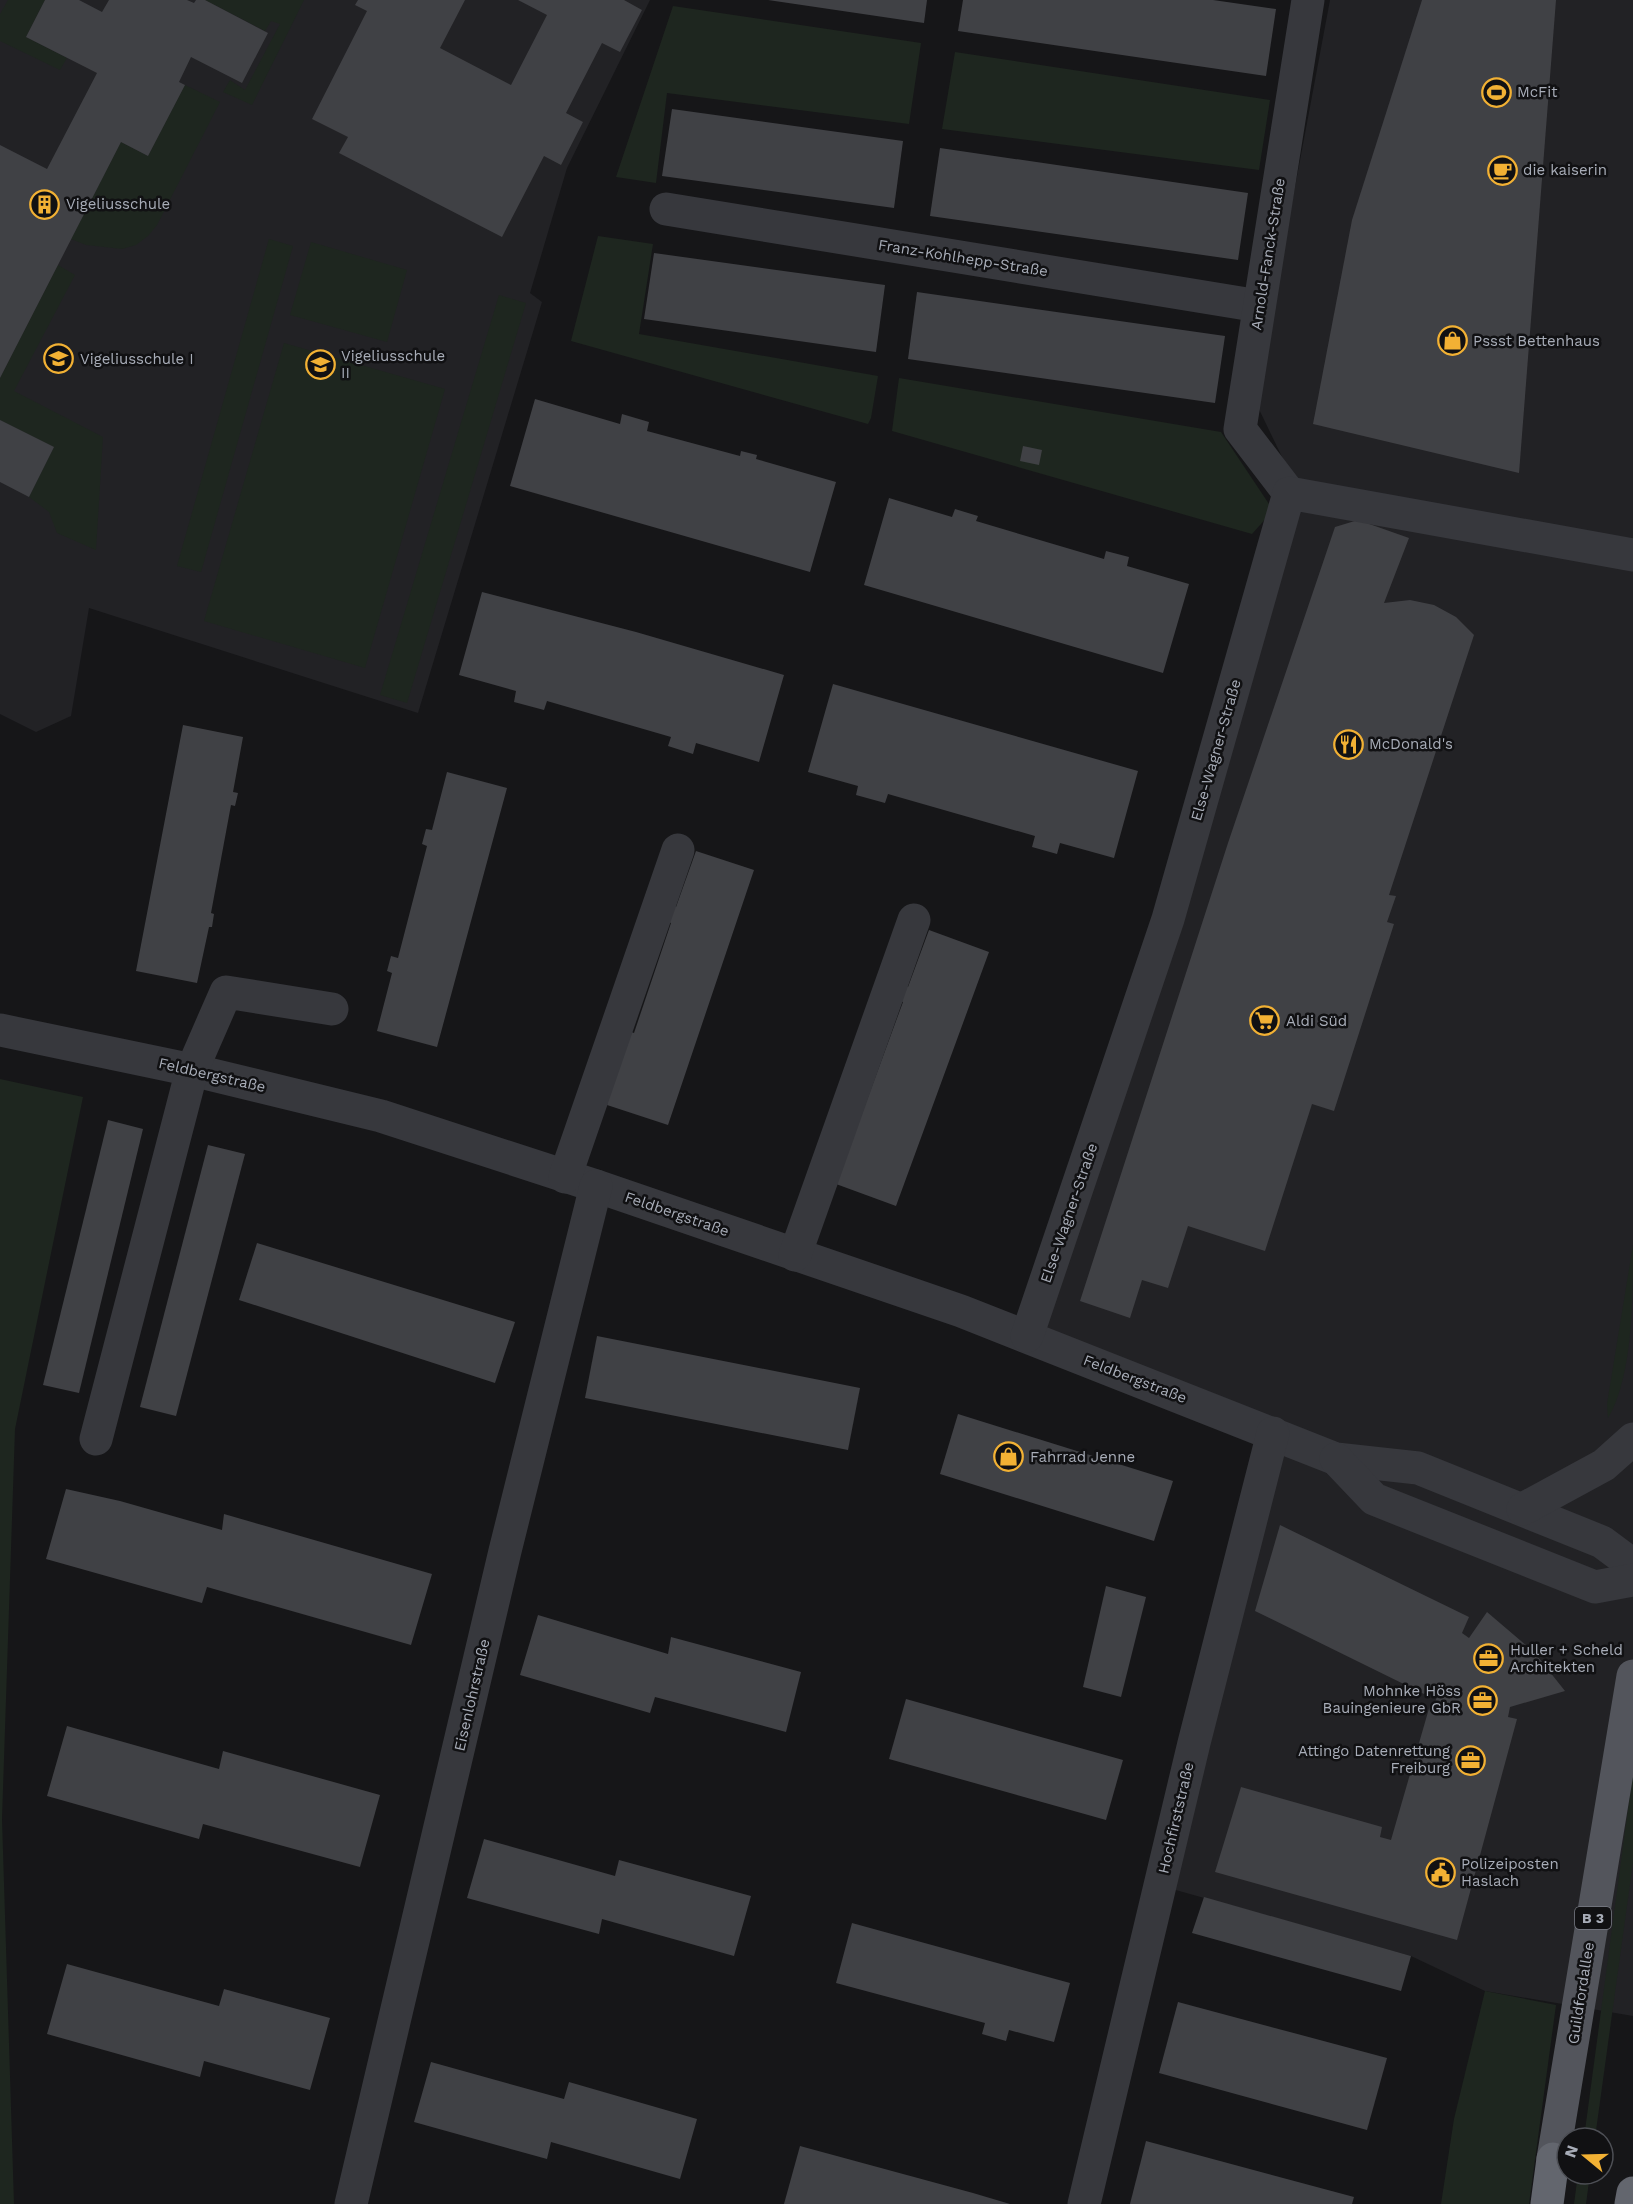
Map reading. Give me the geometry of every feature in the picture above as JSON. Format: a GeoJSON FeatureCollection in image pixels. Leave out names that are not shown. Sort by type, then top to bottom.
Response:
{"type":"FeatureCollection","features":[{"type":"Feature","properties":{"kind":"highway","name":"Guildfordallee"},"geometry":{"type":"LineString","coordinates":[[1547,2204],[1553,2159]]}},
{"type":"Feature","properties":{"kind":"highway"},"geometry":{"type":"LineString","coordinates":[[1631,2204],[1633,2193]]}},
{"type":"Feature","properties":{"kind":"main road","name":"Guildfordallee"},"geometry":{"type":"LineString","coordinates":[[1553,2159],[1633,1677]]}},
{"type":"Feature","properties":{"kind":"street","name":"Arnold-Fanck-Straße"},"geometry":{"type":"LineString","coordinates":[[1289,493],[1240,429],[1308,0]]}},
{"type":"Feature","properties":{"kind":"street","name":"Franz-Kohlhepp-Straße"},"geometry":{"type":"LineString","coordinates":[[666,209],[1259,306]]}},
{"type":"Feature","properties":{"kind":"street"},"geometry":{"type":"LineString","coordinates":[[1289,493],[1633,555]]}},
{"type":"Feature","properties":{"kind":"street","name":"Else-Wagner-Straße"},"geometry":{"type":"LineString","coordinates":[[1027,1336],[1168,919],[1289,493]]}},
{"type":"Feature","properties":{"kind":"street","name":"Eisenlohrstraße"},"geometry":{"type":"LineString","coordinates":[[351,2204],[508,1540],[581,1181],[678,850]]}},
{"type":"Feature","properties":{"kind":"street"},"geometry":{"type":"LineString","coordinates":[[795,1255],[914,920]]}},
{"type":"Feature","properties":{"kind":"street"},"geometry":{"type":"LineString","coordinates":[[96,1439],[192,1070],[226,992],[332,1009]]}},
{"type":"Feature","properties":{"kind":"street","name":"Feldbergstraße"},"geometry":{"type":"LineString","coordinates":[[0,1030],[192,1070],[381,1116],[581,1181],[1027,1336],[1336,1459],[1418,1468],[1602,1542],[1633,1565]]}},
{"type":"Feature","properties":{"kind":"street","name":"Hochfirststraße"},"geometry":{"type":"LineString","coordinates":[[1084,2204],[1194,1743],[1273,1433]]}},
{"type":"Feature","properties":{"kind":"street"},"geometry":{"type":"LineString","coordinates":[[1523,1509],[1604,1464],[1633,1439]]}},
{"type":"Feature","properties":{"kind":"street","name":"Feldbergstraße"},"geometry":{"type":"LineString","coordinates":[[1336,1459],[1374,1499],[1595,1587],[1633,1580]]}},
{"type":"Feature","properties":{"kind":"shaded area","name":"Vigeliusschule II"},"geometry":{"type":"Polygon","coordinates":[[[0,0],[650,0],[567,168],[530,293],[542,302],[418,713],[89,608],[71,716],[36,732],[0,714],[0,0]]]}},
{"type":"Feature","properties":{"kind":"shaded area"},"geometry":{"type":"Polygon","coordinates":[[[8,0],[45,0],[26,37],[67,58],[60,70],[0,41],[0,14],[8,0]]]}},
{"type":"Feature","properties":{"kind":"shaded area"},"geometry":{"type":"Polygon","coordinates":[[[205,0],[304,0],[252,105],[223,92],[230,80],[245,90],[280,24],[271,21],[265,31],[205,0]]]}},
{"type":"Feature","properties":{"kind":"shaded area"},"geometry":{"type":"Polygon","coordinates":[[[1330,0],[1633,0],[1633,2016],[1485,1991],[1411,1956],[1165,1887],[1277,1429],[1034,1334],[1296,486],[1255,401],[1330,0]]]}},
{"type":"Feature","properties":{"kind":"shaded area"},"geometry":{"type":"Polygon","coordinates":[[[673,6],[921,43],[909,124],[667,93],[656,183],[616,177],[673,6]]]}},
{"type":"Feature","properties":{"kind":"shaded area"},"geometry":{"type":"Polygon","coordinates":[[[955,52],[1270,100],[1259,170],[942,129],[955,52]]]}},
{"type":"Feature","properties":{"kind":"shaded area"},"geometry":{"type":"Polygon","coordinates":[[[185,85],[220,102],[157,225],[136,245],[122,249],[86,245],[71,239],[121,142],[148,156],[185,85]]]}},
{"type":"Feature","properties":{"kind":"shaded area"},"geometry":{"type":"Polygon","coordinates":[[[598,236],[653,244],[639,334],[878,376],[868,424],[571,341],[598,236]]]}},
{"type":"Feature","properties":{"kind":"shaded area"},"geometry":{"type":"Polygon","coordinates":[[[269,239],[293,246],[201,572],[177,566],[269,239]]]}},
{"type":"Feature","properties":{"kind":"shaded area"},"geometry":{"type":"Polygon","coordinates":[[[311,242],[407,270],[387,342],[290,315],[311,242]]]}},
{"type":"Feature","properties":{"kind":"shaded area"},"geometry":{"type":"Polygon","coordinates":[[[58,265],[75,275],[14,391],[103,437],[96,550],[57,533],[49,512],[29,497],[54,447],[0,420],[0,378],[58,265]]]}},
{"type":"Feature","properties":{"kind":"shaded area"},"geometry":{"type":"Polygon","coordinates":[[[499,295],[526,303],[407,703],[380,695],[499,295]]]}},
{"type":"Feature","properties":{"kind":"shaded area"},"geometry":{"type":"Polygon","coordinates":[[[284,343],[445,389],[365,668],[204,621],[284,343]]]}},
{"type":"Feature","properties":{"kind":"shaded area"},"geometry":{"type":"Polygon","coordinates":[[[899,378],[1221,432],[1269,504],[1269,515],[1252,534],[892,431],[899,378]]]}},
{"type":"Feature","properties":{"kind":"shaded area"},"geometry":{"type":"Polygon","coordinates":[[[0,1079],[83,1097],[15,1429],[2,1819],[14,2204],[0,2204],[0,1079]]]}},
{"type":"Feature","properties":{"kind":"shaded area"},"geometry":{"type":"Polygon","coordinates":[[[1633,1245],[1632,1311],[1627,1358],[1616,1401],[1608,1418],[1607,1404],[1633,1245]]]}},
{"type":"Feature","properties":{"kind":"shaded area"},"geometry":{"type":"Polygon","coordinates":[[[1633,1772],[1633,1862],[1597,2126],[1586,2126],[1633,1772]]]}},
{"type":"Feature","properties":{"kind":"shaded area"},"geometry":{"type":"Polygon","coordinates":[[[1485,1991],[1556,2005],[1529,2204],[1441,2204],[1454,2119],[1485,1991]]]}},
{"type":"Feature","properties":{"kind":"shaded area"},"geometry":{"type":"Polygon","coordinates":[[[1576,2186],[1588,2186],[1586,2204],[1574,2204],[1576,2186]]]}},
{"type":"Feature","properties":{"kind":"building"},"geometry":{"type":"Polygon","coordinates":[[[45,0],[79,0],[102,12],[109,0],[187,0],[194,3],[196,0],[205,0],[268,33],[242,83],[191,57],[179,82],[185,85],[148,156],[121,142],[0,378],[0,145],[47,169],[97,73],[26,37],[45,0]]]}},
{"type":"Feature","properties":{"kind":"building"},"geometry":{"type":"Polygon","coordinates":[[[358,0],[465,0],[440,48],[511,85],[547,15],[518,0],[624,0],[642,10],[620,52],[602,43],[566,113],[583,122],[561,165],[544,156],[502,237],[339,153],[348,137],[312,119],[367,11],[355,5],[358,0]]]}},
{"type":"Feature","properties":{"kind":"building"},"geometry":{"type":"Polygon","coordinates":[[[768,0],[927,0],[924,23],[768,0]]]}},
{"type":"Feature","properties":{"kind":"building"},"geometry":{"type":"Polygon","coordinates":[[[963,0],[1213,0],[1276,9],[1266,76],[958,31],[963,0]]]}},
{"type":"Feature","properties":{"kind":"building"},"geometry":{"type":"Polygon","coordinates":[[[1422,0],[1556,0],[1519,473],[1313,424],[1352,220],[1422,0]]]}},
{"type":"Feature","properties":{"kind":"building"},"geometry":{"type":"Polygon","coordinates":[[[672,109],[903,141],[894,208],[662,176],[672,109]]]}},
{"type":"Feature","properties":{"kind":"building"},"geometry":{"type":"Polygon","coordinates":[[[940,148],[1248,193],[1238,260],[930,216],[940,148]]]}},
{"type":"Feature","properties":{"kind":"building"},"geometry":{"type":"Polygon","coordinates":[[[654,253],[885,285],[876,352],[644,319],[654,253]]]}},
{"type":"Feature","properties":{"kind":"building"},"geometry":{"type":"Polygon","coordinates":[[[917,292],[1225,336],[1215,403],[908,359],[917,292]]]}},
{"type":"Feature","properties":{"kind":"building"},"geometry":{"type":"Polygon","coordinates":[[[535,399],[620,424],[622,414],[649,422],[647,431],[740,456],[741,451],[757,455],[756,459],[836,482],[810,572],[510,486],[535,399]]]}},
{"type":"Feature","properties":{"kind":"building"},"geometry":{"type":"Polygon","coordinates":[[[0,420],[54,447],[29,497],[0,482],[0,420]]]}},
{"type":"Feature","properties":{"kind":"building"},"geometry":{"type":"Polygon","coordinates":[[[1023,446],[1042,450],[1039,465],[1020,461],[1023,446]]]}},
{"type":"Feature","properties":{"kind":"building"},"geometry":{"type":"Polygon","coordinates":[[[889,498],[952,517],[955,509],[978,516],[976,521],[1104,559],[1106,551],[1129,557],[1127,566],[1189,584],[1163,673],[864,585],[889,498]]]}},
{"type":"Feature","properties":{"kind":"building"},"geometry":{"type":"Polygon","coordinates":[[[1358,520],[1409,538],[1384,603],[1410,600],[1434,605],[1456,617],[1474,635],[1389,895],[1396,896],[1387,922],[1394,924],[1334,1111],[1312,1104],[1265,1251],[1188,1226],[1168,1288],[1142,1280],[1130,1318],[1080,1301],[1228,843],[1335,527],[1358,520]]]}},
{"type":"Feature","properties":{"kind":"building"},"geometry":{"type":"Polygon","coordinates":[[[482,592],[636,632],[784,675],[759,762],[696,743],[693,754],[668,746],[671,737],[547,701],[544,710],[514,702],[516,691],[459,675],[482,592]]]}},
{"type":"Feature","properties":{"kind":"building"},"geometry":{"type":"Polygon","coordinates":[[[833,684],[1138,771],[1114,858],[1060,843],[1057,854],[1032,847],[1035,836],[888,794],[885,803],[856,795],[858,786],[808,772],[833,684]]]}},
{"type":"Feature","properties":{"kind":"building"},"geometry":{"type":"Polygon","coordinates":[[[183,725],[243,737],[233,792],[238,793],[235,806],[231,805],[211,913],[214,914],[212,927],[209,927],[197,983],[136,971],[183,725]]]}},
{"type":"Feature","properties":{"kind":"building"},"geometry":{"type":"Polygon","coordinates":[[[447,772],[507,788],[437,1047],[377,1031],[392,973],[387,971],[391,956],[398,958],[427,846],[422,844],[426,829],[432,830],[447,772]]]}},
{"type":"Feature","properties":{"kind":"building"},"geometry":{"type":"Polygon","coordinates":[[[696,851],[754,870],[668,1125],[607,1105],[626,1030],[634,1033],[671,923],[664,920],[670,905],[676,907],[696,851]]]}},
{"type":"Feature","properties":{"kind":"building"},"geometry":{"type":"Polygon","coordinates":[[[929,930],[989,952],[896,1206],[836,1184],[903,1002],[898,1000],[903,985],[908,987],[929,930]]]}},
{"type":"Feature","properties":{"kind":"building"},"geometry":{"type":"Polygon","coordinates":[[[108,1120],[143,1129],[79,1393],[43,1385],[108,1120]]]}},
{"type":"Feature","properties":{"kind":"building"},"geometry":{"type":"Polygon","coordinates":[[[208,1145],[245,1154],[176,1416],[140,1407],[208,1145]]]}},
{"type":"Feature","properties":{"kind":"building"},"geometry":{"type":"Polygon","coordinates":[[[257,1243],[515,1322],[495,1383],[239,1300],[257,1243]]]}},
{"type":"Feature","properties":{"kind":"building"},"geometry":{"type":"Polygon","coordinates":[[[597,1336],[860,1388],[848,1450],[585,1398],[597,1336]]]}},
{"type":"Feature","properties":{"kind":"building"},"geometry":{"type":"Polygon","coordinates":[[[958,1414],[1173,1481],[1154,1541],[940,1474],[958,1414]]]}},
{"type":"Feature","properties":{"kind":"building"},"geometry":{"type":"Polygon","coordinates":[[[66,1489],[120,1501],[222,1530],[224,1514],[432,1574],[411,1645],[207,1587],[202,1603],[46,1559],[66,1489]]]}},
{"type":"Feature","properties":{"kind":"building"},"geometry":{"type":"Polygon","coordinates":[[[1280,1525],[1469,1617],[1462,1633],[1469,1638],[1487,1612],[1534,1652],[1565,1691],[1510,1707],[1508,1717],[1517,1719],[1457,1940],[1215,1872],[1241,1787],[1382,1827],[1380,1837],[1391,1840],[1430,1705],[1434,1706],[1437,1696],[1427,1690],[1424,1694],[1255,1611],[1280,1525]]]}},
{"type":"Feature","properties":{"kind":"building"},"geometry":{"type":"Polygon","coordinates":[[[1106,1586],[1146,1597],[1121,1697],[1083,1687],[1106,1586]]]}},
{"type":"Feature","properties":{"kind":"building"},"geometry":{"type":"Polygon","coordinates":[[[538,1615],[668,1654],[671,1637],[801,1672],[786,1732],[655,1697],[650,1713],[520,1675],[538,1615]]]}},
{"type":"Feature","properties":{"kind":"building"},"geometry":{"type":"Polygon","coordinates":[[[906,1699],[1123,1760],[1106,1820],[889,1759],[906,1699]]]}},
{"type":"Feature","properties":{"kind":"building"},"geometry":{"type":"Polygon","coordinates":[[[67,1726],[219,1769],[223,1751],[380,1795],[360,1867],[203,1824],[199,1839],[47,1796],[67,1726]]]}},
{"type":"Feature","properties":{"kind":"building"},"geometry":{"type":"Polygon","coordinates":[[[484,1839],[615,1876],[619,1860],[751,1896],[734,1956],[602,1919],[599,1934],[467,1898],[484,1839]]]}},
{"type":"Feature","properties":{"kind":"building"},"geometry":{"type":"Polygon","coordinates":[[[1204,1897],[1411,1956],[1401,1991],[1192,1933],[1204,1897]]]}},
{"type":"Feature","properties":{"kind":"building"},"geometry":{"type":"Polygon","coordinates":[[[852,1923],[1070,1983],[1054,2042],[1009,2030],[1006,2041],[982,2034],[985,2023],[836,1983],[852,1923]]]}},
{"type":"Feature","properties":{"kind":"building"},"geometry":{"type":"Polygon","coordinates":[[[67,1964],[219,2006],[224,1989],[330,2018],[310,2090],[204,2061],[200,2077],[47,2034],[67,1964]]]}},
{"type":"Feature","properties":{"kind":"building"},"geometry":{"type":"Polygon","coordinates":[[[1178,2002],[1387,2058],[1367,2130],[1159,2073],[1178,2002]]]}},
{"type":"Feature","properties":{"kind":"building"},"geometry":{"type":"Polygon","coordinates":[[[431,2062],[564,2099],[569,2082],[697,2119],[680,2179],[551,2142],[547,2159],[414,2122],[431,2062]]]}},
{"type":"Feature","properties":{"kind":"building"},"geometry":{"type":"Polygon","coordinates":[[[1146,2141],[1354,2197],[1352,2204],[1130,2204],[1146,2141]]]}},
{"type":"Feature","properties":{"kind":"building"},"geometry":{"type":"Polygon","coordinates":[[[800,2146],[973,2193],[1010,2204],[784,2204],[800,2146]]]}},
{"type":"Feature","properties":{"kind":"place","name":"McFit"},"geometry":{"type":"Point","coordinates":[1496,92]}},
{"type":"Feature","properties":{"kind":"place","name":"die kaiserin"},"geometry":{"type":"Point","coordinates":[1502,170]}},
{"type":"Feature","properties":{"kind":"place","name":"Vigeliusschule"},"geometry":{"type":"Point","coordinates":[45,204]}},
{"type":"Feature","properties":{"kind":"place","name":"Pssst Bettenhaus"},"geometry":{"type":"Point","coordinates":[1452,341]}},
{"type":"Feature","properties":{"kind":"place","name":"Vigeliusschule I"},"geometry":{"type":"Point","coordinates":[59,359]}},
{"type":"Feature","properties":{"kind":"place","name":"Vigeliusschule II"},"geometry":{"type":"Point","coordinates":[320,365]}},
{"type":"Feature","properties":{"kind":"place","name":"McDonald's"},"geometry":{"type":"Point","coordinates":[1348,744]}},
{"type":"Feature","properties":{"kind":"place","name":"Aldi Süd"},"geometry":{"type":"Point","coordinates":[1265,1021]}},
{"type":"Feature","properties":{"kind":"place","name":"Fahrrad Jenne"},"geometry":{"type":"Point","coordinates":[1009,1457]}},
{"type":"Feature","properties":{"kind":"place","name":"Huller + Scheld Architekten"},"geometry":{"type":"Point","coordinates":[1489,1659]}},
{"type":"Feature","properties":{"kind":"place","name":"Mohnke Höss Bauingenieure GbR"},"geometry":{"type":"Point","coordinates":[1482,1700]}},
{"type":"Feature","properties":{"kind":"place","name":"Attingo Datenrettung Freiburg"},"geometry":{"type":"Point","coordinates":[1471,1760]}},
{"type":"Feature","properties":{"kind":"place","name":"Polizeiposten Haslach"},"geometry":{"type":"Point","coordinates":[1440,1873]}}]}
